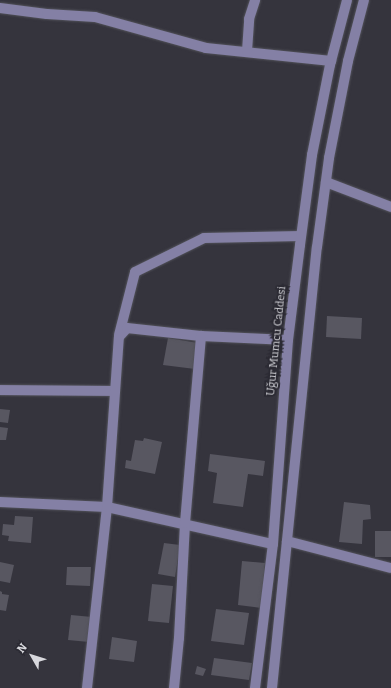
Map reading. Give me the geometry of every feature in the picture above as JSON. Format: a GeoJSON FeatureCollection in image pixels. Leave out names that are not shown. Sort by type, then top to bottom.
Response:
{"type":"FeatureCollection","features":[{"type":"Feature","properties":{"kind":"street"},"geometry":{"type":"LineString","coordinates":[[247,51],[249,19],[255,0]]}},
{"type":"Feature","properties":{"kind":"street","name":"Uğur Mumcu Caddesi"},"geometry":{"type":"LineString","coordinates":[[255,688],[273,544],[288,340],[301,236],[312,155],[331,61],[347,0]]}},
{"type":"Feature","properties":{"kind":"street"},"geometry":{"type":"LineString","coordinates":[[272,688],[317,247],[326,182],[348,61],[364,0]]}},
{"type":"Feature","properties":{"kind":"street"},"geometry":{"type":"LineString","coordinates":[[0,8],[47,14],[95,17],[206,48],[247,51],[331,61]]}},
{"type":"Feature","properties":{"kind":"street"},"geometry":{"type":"LineString","coordinates":[[326,182],[391,207]]}},
{"type":"Feature","properties":{"kind":"street"},"geometry":{"type":"LineString","coordinates":[[86,688],[107,507],[118,337],[135,272],[204,238],[301,236]]}},
{"type":"Feature","properties":{"kind":"street"},"geometry":{"type":"LineString","coordinates":[[118,337],[127,328],[201,336],[288,340]]}},
{"type":"Feature","properties":{"kind":"street"},"geometry":{"type":"LineString","coordinates":[[174,688],[179,638],[185,523],[201,336]]}},
{"type":"Feature","properties":{"kind":"street"},"geometry":{"type":"LineString","coordinates":[[0,390],[114,391]]}},
{"type":"Feature","properties":{"kind":"street"},"geometry":{"type":"LineString","coordinates":[[0,502],[107,507],[185,523],[273,544]]}},
{"type":"Feature","properties":{"kind":"street"},"geometry":{"type":"LineString","coordinates":[[287,541],[391,568]]}},
{"type":"Feature","properties":{"kind":"building"},"geometry":{"type":"Polygon","coordinates":[[[327,316],[362,318],[361,339],[326,337],[327,316]]]}},
{"type":"Feature","properties":{"kind":"building"},"geometry":{"type":"Polygon","coordinates":[[[168,338],[198,343],[195,369],[163,365],[168,338]]]}},
{"type":"Feature","properties":{"kind":"building"},"geometry":{"type":"Polygon","coordinates":[[[0,409],[10,410],[8,423],[0,422],[0,409]]]}},
{"type":"Feature","properties":{"kind":"building"},"geometry":{"type":"Polygon","coordinates":[[[0,427],[8,428],[6,440],[0,440],[0,427]]]}},
{"type":"Feature","properties":{"kind":"building"},"geometry":{"type":"Polygon","coordinates":[[[144,438],[162,442],[155,474],[125,468],[126,460],[131,461],[135,440],[143,441],[144,438]]]}},
{"type":"Feature","properties":{"kind":"building"},"geometry":{"type":"Polygon","coordinates":[[[210,454],[265,461],[263,476],[248,474],[243,507],[213,503],[217,473],[208,471],[210,454]]]}},
{"type":"Feature","properties":{"kind":"building"},"geometry":{"type":"Polygon","coordinates":[[[344,502],[370,505],[371,519],[363,520],[362,544],[339,542],[344,502]]]}},
{"type":"Feature","properties":{"kind":"building"},"geometry":{"type":"Polygon","coordinates":[[[15,516],[33,517],[31,543],[8,541],[9,536],[2,535],[3,524],[14,525],[15,516]]]}},
{"type":"Feature","properties":{"kind":"building"},"geometry":{"type":"Polygon","coordinates":[[[375,531],[391,531],[391,557],[375,557],[375,531]]]}},
{"type":"Feature","properties":{"kind":"building"},"geometry":{"type":"Polygon","coordinates":[[[164,543],[180,545],[175,577],[158,574],[164,543]]]}},
{"type":"Feature","properties":{"kind":"building"},"geometry":{"type":"Polygon","coordinates":[[[242,561],[265,563],[261,608],[238,605],[242,561]]]}},
{"type":"Feature","properties":{"kind":"building"},"geometry":{"type":"Polygon","coordinates":[[[0,562],[14,565],[10,583],[0,581],[0,562]]]}},
{"type":"Feature","properties":{"kind":"building"},"geometry":{"type":"Polygon","coordinates":[[[67,567],[91,567],[90,586],[66,585],[67,567]]]}},
{"type":"Feature","properties":{"kind":"building"},"geometry":{"type":"Polygon","coordinates":[[[152,584],[173,586],[169,623],[148,621],[152,584]]]}},
{"type":"Feature","properties":{"kind":"building"},"geometry":{"type":"Polygon","coordinates":[[[0,591],[2,594],[9,595],[6,611],[0,610],[0,591]]]}},
{"type":"Feature","properties":{"kind":"building"},"geometry":{"type":"Polygon","coordinates":[[[216,609],[249,613],[244,645],[211,641],[216,609]]]}},
{"type":"Feature","properties":{"kind":"building"},"geometry":{"type":"Polygon","coordinates":[[[71,615],[92,617],[89,642],[68,640],[71,615]]]}},
{"type":"Feature","properties":{"kind":"building"},"geometry":{"type":"Polygon","coordinates":[[[112,637],[137,641],[134,662],[109,659],[112,637]]]}},
{"type":"Feature","properties":{"kind":"building"},"geometry":{"type":"Polygon","coordinates":[[[214,658],[252,663],[249,680],[211,675],[214,658]]]}},
{"type":"Feature","properties":{"kind":"building"},"geometry":{"type":"Polygon","coordinates":[[[197,666],[206,669],[203,676],[195,674],[197,666]]]}}]}
